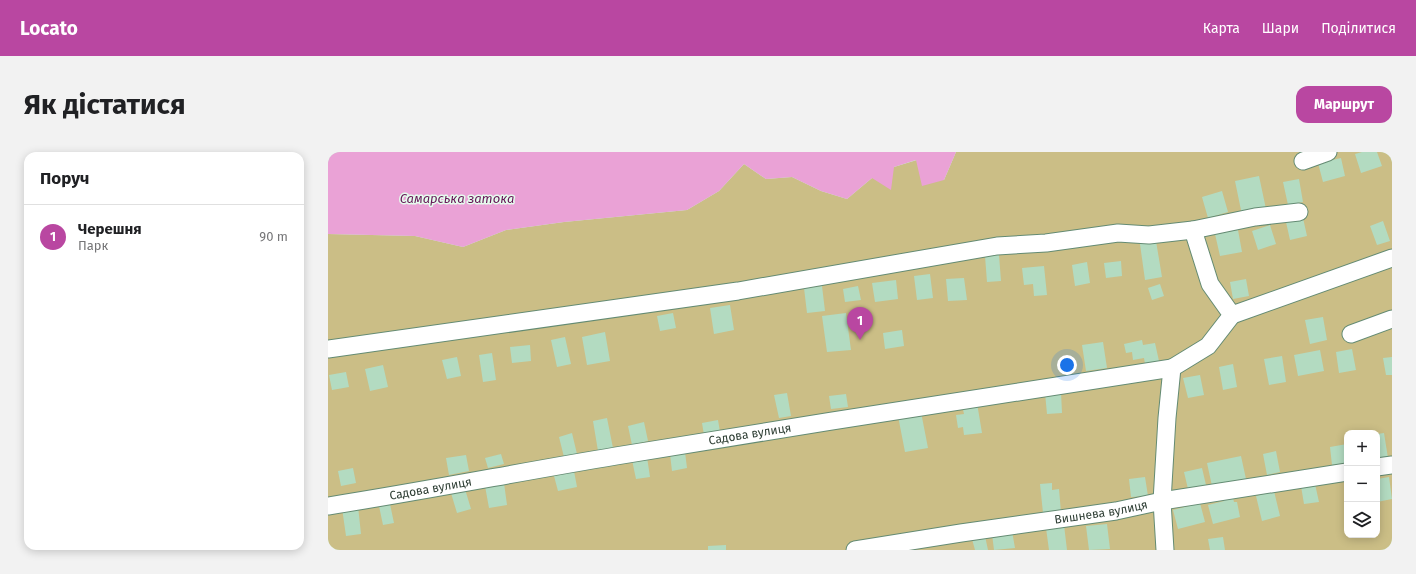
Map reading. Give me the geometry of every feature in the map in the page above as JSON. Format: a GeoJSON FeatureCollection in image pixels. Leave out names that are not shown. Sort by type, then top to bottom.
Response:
{"type":"FeatureCollection","features":[{"type":"Feature","properties":{"kind":"lane"},"geometry":{"type":"LineString","coordinates":[[1304,161],[1328,152]]}},
{"type":"Feature","properties":{"kind":"lane"},"geometry":{"type":"LineString","coordinates":[[328,349],[738,291],[863,268],[997,246],[1046,243],[1118,233],[1149,235],[1193,230],[1255,217],[1299,212]]}},
{"type":"Feature","properties":{"kind":"lane"},"geometry":{"type":"LineString","coordinates":[[1193,230],[1210,284],[1232,315]]}},
{"type":"Feature","properties":{"kind":"lane"},"geometry":{"type":"LineString","coordinates":[[1165,550],[1162,501],[1167,418],[1172,368],[1208,346],[1232,315],[1392,258]]}},
{"type":"Feature","properties":{"kind":"lane"},"geometry":{"type":"LineString","coordinates":[[1351,334],[1392,319]]}},
{"type":"Feature","properties":{"kind":"lane","name":"Садова вулиця"},"geometry":{"type":"LineString","coordinates":[[328,506],[623,455],[883,414],[933,404],[1172,368]]}},
{"type":"Feature","properties":{"kind":"lane"},"geometry":{"type":"LineString","coordinates":[[1380,467],[1392,465]]}},
{"type":"Feature","properties":{"kind":"lane","name":"Вишнева вулиця"},"geometry":{"type":"LineString","coordinates":[[855,550],[1116,511],[1162,501],[1344,472]]}},
{"type":"Feature","properties":{"kind":"shaded area"},"geometry":{"type":"Polygon","coordinates":[[[956,152],[1392,152],[1392,550],[328,550],[328,234],[415,236],[463,247],[506,230],[564,222],[687,210],[719,191],[744,164],[766,179],[792,177],[821,191],[847,199],[872,178],[894,167],[917,160],[944,180],[956,152]]]}},
{"type":"Feature","properties":{"kind":"water","name":"Самарська затока"},"geometry":{"type":"Polygon","coordinates":[[[328,152],[956,152],[944,180],[922,186],[916,160],[894,167],[891,190],[872,178],[847,199],[821,191],[792,177],[766,179],[744,164],[719,191],[687,210],[564,222],[506,230],[463,247],[415,236],[328,234],[328,152]]]}},
{"type":"Feature","properties":{"kind":"building"},"geometry":{"type":"Polygon","coordinates":[[[1362,152],[1377,152],[1382,166],[1361,173],[1355,154],[1362,152]]]}},
{"type":"Feature","properties":{"kind":"building"},"geometry":{"type":"Polygon","coordinates":[[[1341,158],[1345,176],[1323,182],[1318,163],[1341,158]]]}},
{"type":"Feature","properties":{"kind":"building"},"geometry":{"type":"Polygon","coordinates":[[[1259,176],[1266,209],[1242,215],[1235,181],[1259,176]]]}},
{"type":"Feature","properties":{"kind":"building"},"geometry":{"type":"Polygon","coordinates":[[[1299,179],[1303,202],[1288,205],[1283,182],[1299,179]]]}},
{"type":"Feature","properties":{"kind":"building"},"geometry":{"type":"Polygon","coordinates":[[[1222,191],[1228,212],[1208,218],[1202,197],[1222,191]]]}},
{"type":"Feature","properties":{"kind":"building"},"geometry":{"type":"Polygon","coordinates":[[[1303,218],[1307,236],[1290,240],[1286,222],[1303,218]]]}},
{"type":"Feature","properties":{"kind":"building"},"geometry":{"type":"Polygon","coordinates":[[[1383,221],[1390,241],[1377,245],[1370,226],[1383,221]]]}},
{"type":"Feature","properties":{"kind":"building"},"geometry":{"type":"Polygon","coordinates":[[[1270,225],[1276,244],[1258,250],[1252,231],[1270,225]]]}},
{"type":"Feature","properties":{"kind":"building"},"geometry":{"type":"Polygon","coordinates":[[[1238,230],[1242,252],[1220,256],[1215,234],[1238,230]]]}},
{"type":"Feature","properties":{"kind":"building"},"geometry":{"type":"Polygon","coordinates":[[[1156,241],[1162,277],[1145,280],[1140,244],[1156,241]]]}},
{"type":"Feature","properties":{"kind":"building"},"geometry":{"type":"Polygon","coordinates":[[[999,255],[1001,281],[987,282],[985,256],[999,255]]]}},
{"type":"Feature","properties":{"kind":"building"},"geometry":{"type":"Polygon","coordinates":[[[1121,261],[1122,276],[1106,278],[1104,263],[1121,261]]]}},
{"type":"Feature","properties":{"kind":"building"},"geometry":{"type":"Polygon","coordinates":[[[1087,262],[1090,283],[1075,286],[1072,265],[1087,262]]]}},
{"type":"Feature","properties":{"kind":"building"},"geometry":{"type":"Polygon","coordinates":[[[1044,266],[1047,295],[1034,296],[1033,284],[1024,285],[1022,268],[1044,266]]]}},
{"type":"Feature","properties":{"kind":"building"},"geometry":{"type":"Polygon","coordinates":[[[930,274],[933,298],[917,300],[914,276],[930,274]]]}},
{"type":"Feature","properties":{"kind":"building"},"geometry":{"type":"Polygon","coordinates":[[[964,278],[967,300],[948,301],[946,279],[964,278]]]}},
{"type":"Feature","properties":{"kind":"building"},"geometry":{"type":"Polygon","coordinates":[[[1246,279],[1249,296],[1233,299],[1230,282],[1246,279]]]}},
{"type":"Feature","properties":{"kind":"building"},"geometry":{"type":"Polygon","coordinates":[[[896,280],[898,299],[875,302],[872,283],[896,280]]]}},
{"type":"Feature","properties":{"kind":"building"},"geometry":{"type":"Polygon","coordinates":[[[1160,284],[1164,296],[1152,300],[1148,288],[1160,284]]]}},
{"type":"Feature","properties":{"kind":"building"},"geometry":{"type":"Polygon","coordinates":[[[822,286],[825,311],[807,313],[804,288],[822,286]]]}},
{"type":"Feature","properties":{"kind":"building"},"geometry":{"type":"Polygon","coordinates":[[[858,286],[861,300],[845,302],[843,289],[858,286]]]}},
{"type":"Feature","properties":{"kind":"building"},"geometry":{"type":"Polygon","coordinates":[[[730,305],[734,330],[714,334],[710,308],[730,305]]]}},
{"type":"Feature","properties":{"kind":"building"},"geometry":{"type":"Polygon","coordinates":[[[673,313],[676,328],[660,331],[657,316],[673,313]]]}},
{"type":"Feature","properties":{"kind":"building"},"geometry":{"type":"Polygon","coordinates":[[[846,313],[851,350],[827,352],[822,316],[846,313]]]}},
{"type":"Feature","properties":{"kind":"building"},"geometry":{"type":"Polygon","coordinates":[[[1323,317],[1327,340],[1310,344],[1305,320],[1323,317]]]}},
{"type":"Feature","properties":{"kind":"building"},"geometry":{"type":"Polygon","coordinates":[[[902,330],[904,346],[885,349],[883,333],[902,330]]]}},
{"type":"Feature","properties":{"kind":"building"},"geometry":{"type":"Polygon","coordinates":[[[605,332],[610,361],[587,365],[582,337],[605,332]]]}},
{"type":"Feature","properties":{"kind":"building"},"geometry":{"type":"Polygon","coordinates":[[[565,337],[571,364],[557,367],[551,340],[565,337]]]}},
{"type":"Feature","properties":{"kind":"building"},"geometry":{"type":"Polygon","coordinates":[[[1142,340],[1143,345],[1155,343],[1159,361],[1145,364],[1144,358],[1133,360],[1132,352],[1126,353],[1124,344],[1142,340]]]}},
{"type":"Feature","properties":{"kind":"building"},"geometry":{"type":"Polygon","coordinates":[[[1103,342],[1107,368],[1086,371],[1082,345],[1103,342]]]}},
{"type":"Feature","properties":{"kind":"building"},"geometry":{"type":"Polygon","coordinates":[[[530,345],[531,361],[512,363],[510,347],[530,345]]]}},
{"type":"Feature","properties":{"kind":"building"},"geometry":{"type":"Polygon","coordinates":[[[1352,349],[1356,370],[1339,373],[1336,352],[1352,349]]]}},
{"type":"Feature","properties":{"kind":"building"},"geometry":{"type":"Polygon","coordinates":[[[1320,350],[1324,371],[1298,376],[1294,355],[1320,350]]]}},
{"type":"Feature","properties":{"kind":"building"},"geometry":{"type":"Polygon","coordinates":[[[492,353],[496,380],[483,382],[479,355],[492,353]]]}},
{"type":"Feature","properties":{"kind":"building"},"geometry":{"type":"Polygon","coordinates":[[[1282,356],[1286,382],[1269,385],[1264,359],[1282,356]]]}},
{"type":"Feature","properties":{"kind":"building"},"geometry":{"type":"Polygon","coordinates":[[[457,357],[461,376],[447,379],[442,360],[457,357]]]}},
{"type":"Feature","properties":{"kind":"building"},"geometry":{"type":"Polygon","coordinates":[[[1392,357],[1392,375],[1386,375],[1383,358],[1392,357]]]}},
{"type":"Feature","properties":{"kind":"building"},"geometry":{"type":"Polygon","coordinates":[[[1233,364],[1237,387],[1223,390],[1219,367],[1233,364]]]}},
{"type":"Feature","properties":{"kind":"building"},"geometry":{"type":"Polygon","coordinates":[[[383,365],[388,387],[370,391],[365,369],[383,365]]]}},
{"type":"Feature","properties":{"kind":"building"},"geometry":{"type":"Polygon","coordinates":[[[346,372],[349,387],[332,390],[329,375],[346,372]]]}},
{"type":"Feature","properties":{"kind":"building"},"geometry":{"type":"Polygon","coordinates":[[[1200,375],[1204,395],[1188,398],[1183,378],[1200,375]]]}},
{"type":"Feature","properties":{"kind":"building"},"geometry":{"type":"Polygon","coordinates":[[[1061,392],[1062,413],[1047,414],[1045,393],[1061,392]]]}},
{"type":"Feature","properties":{"kind":"building"},"geometry":{"type":"Polygon","coordinates":[[[787,393],[791,416],[779,418],[774,395],[787,393]]]}},
{"type":"Feature","properties":{"kind":"building"},"geometry":{"type":"Polygon","coordinates":[[[846,394],[848,407],[831,409],[829,396],[846,394]]]}},
{"type":"Feature","properties":{"kind":"building"},"geometry":{"type":"Polygon","coordinates":[[[977,403],[982,433],[964,435],[963,427],[958,428],[956,415],[964,414],[962,405],[977,403]]]}},
{"type":"Feature","properties":{"kind":"building"},"geometry":{"type":"Polygon","coordinates":[[[921,412],[928,448],[905,452],[898,416],[921,412]]]}},
{"type":"Feature","properties":{"kind":"building"},"geometry":{"type":"Polygon","coordinates":[[[607,418],[613,448],[598,451],[593,421],[607,418]]]}},
{"type":"Feature","properties":{"kind":"building"},"geometry":{"type":"Polygon","coordinates":[[[718,420],[720,432],[704,435],[702,423],[718,420]]]}},
{"type":"Feature","properties":{"kind":"building"},"geometry":{"type":"Polygon","coordinates":[[[644,422],[648,441],[632,445],[628,426],[644,422]]]}},
{"type":"Feature","properties":{"kind":"building"},"geometry":{"type":"Polygon","coordinates":[[[572,433],[577,454],[564,457],[559,437],[572,433]]]}},
{"type":"Feature","properties":{"kind":"building"},"geometry":{"type":"Polygon","coordinates":[[[1384,433],[1388,458],[1380,459],[1380,434],[1384,433]]]}},
{"type":"Feature","properties":{"kind":"building"},"geometry":{"type":"Polygon","coordinates":[[[1344,445],[1344,463],[1332,465],[1330,447],[1344,445]]]}},
{"type":"Feature","properties":{"kind":"building"},"geometry":{"type":"Polygon","coordinates":[[[1276,451],[1280,472],[1267,475],[1263,454],[1276,451]]]}},
{"type":"Feature","properties":{"kind":"building"},"geometry":{"type":"Polygon","coordinates":[[[685,452],[687,468],[672,471],[670,454],[685,452]]]}},
{"type":"Feature","properties":{"kind":"building"},"geometry":{"type":"Polygon","coordinates":[[[501,454],[504,464],[488,468],[485,458],[501,454]]]}},
{"type":"Feature","properties":{"kind":"building"},"geometry":{"type":"Polygon","coordinates":[[[466,455],[469,471],[449,475],[446,458],[466,455]]]}},
{"type":"Feature","properties":{"kind":"building"},"geometry":{"type":"Polygon","coordinates":[[[1241,456],[1246,479],[1212,486],[1207,463],[1241,456]]]}},
{"type":"Feature","properties":{"kind":"building"},"geometry":{"type":"Polygon","coordinates":[[[647,457],[650,477],[636,479],[632,460],[647,457]]]}},
{"type":"Feature","properties":{"kind":"building"},"geometry":{"type":"Polygon","coordinates":[[[353,468],[356,483],[341,486],[338,471],[353,468]]]}},
{"type":"Feature","properties":{"kind":"building"},"geometry":{"type":"Polygon","coordinates":[[[1202,468],[1206,485],[1188,489],[1184,472],[1202,468]]]}},
{"type":"Feature","properties":{"kind":"building"},"geometry":{"type":"Polygon","coordinates":[[[574,471],[577,487],[558,491],[554,476],[574,471]]]}},
{"type":"Feature","properties":{"kind":"building"},"geometry":{"type":"Polygon","coordinates":[[[1145,477],[1148,496],[1131,497],[1129,479],[1145,477]]]}},
{"type":"Feature","properties":{"kind":"building"},"geometry":{"type":"Polygon","coordinates":[[[1389,477],[1392,499],[1380,501],[1380,478],[1389,477]]]}},
{"type":"Feature","properties":{"kind":"building"},"geometry":{"type":"Polygon","coordinates":[[[504,483],[507,505],[489,508],[485,486],[504,483]]]}},
{"type":"Feature","properties":{"kind":"building"},"geometry":{"type":"Polygon","coordinates":[[[1052,483],[1052,490],[1059,489],[1061,512],[1043,513],[1040,484],[1052,483]]]}},
{"type":"Feature","properties":{"kind":"building"},"geometry":{"type":"Polygon","coordinates":[[[1315,484],[1319,502],[1304,504],[1301,486],[1315,484]]]}},
{"type":"Feature","properties":{"kind":"building"},"geometry":{"type":"Polygon","coordinates":[[[465,489],[471,509],[457,513],[451,493],[465,489]]]}},
{"type":"Feature","properties":{"kind":"building"},"geometry":{"type":"Polygon","coordinates":[[[1274,491],[1280,516],[1262,521],[1256,496],[1274,491]]]}},
{"type":"Feature","properties":{"kind":"building"},"geometry":{"type":"Polygon","coordinates":[[[1232,494],[1234,502],[1237,502],[1240,517],[1213,524],[1208,505],[1224,501],[1223,496],[1232,494]]]}},
{"type":"Feature","properties":{"kind":"building"},"geometry":{"type":"Polygon","coordinates":[[[1200,503],[1205,522],[1178,529],[1173,510],[1200,503]]]}},
{"type":"Feature","properties":{"kind":"building"},"geometry":{"type":"Polygon","coordinates":[[[390,504],[394,523],[383,525],[379,506],[390,504]]]}},
{"type":"Feature","properties":{"kind":"building"},"geometry":{"type":"Polygon","coordinates":[[[358,506],[361,534],[346,536],[342,508],[358,506]]]}},
{"type":"Feature","properties":{"kind":"building"},"geometry":{"type":"Polygon","coordinates":[[[1107,524],[1110,549],[1089,550],[1086,526],[1107,524]]]}},
{"type":"Feature","properties":{"kind":"building"},"geometry":{"type":"Polygon","coordinates":[[[1064,525],[1067,550],[1049,550],[1046,528],[1064,525]]]}},
{"type":"Feature","properties":{"kind":"building"},"geometry":{"type":"Polygon","coordinates":[[[1012,531],[1015,548],[994,550],[992,534],[1012,531]]]}},
{"type":"Feature","properties":{"kind":"building"},"geometry":{"type":"Polygon","coordinates":[[[985,536],[988,550],[975,550],[972,539],[985,536]]]}},
{"type":"Feature","properties":{"kind":"building"},"geometry":{"type":"Polygon","coordinates":[[[1223,537],[1225,550],[1210,550],[1208,539],[1223,537]]]}},
{"type":"Feature","properties":{"kind":"building"},"geometry":{"type":"Polygon","coordinates":[[[726,545],[726,550],[708,550],[708,546],[726,545]]]}},
{"type":"Feature","properties":{"kind":"place","name":"Черешня"},"geometry":{"type":"Point","coordinates":[860,340]}}]}
